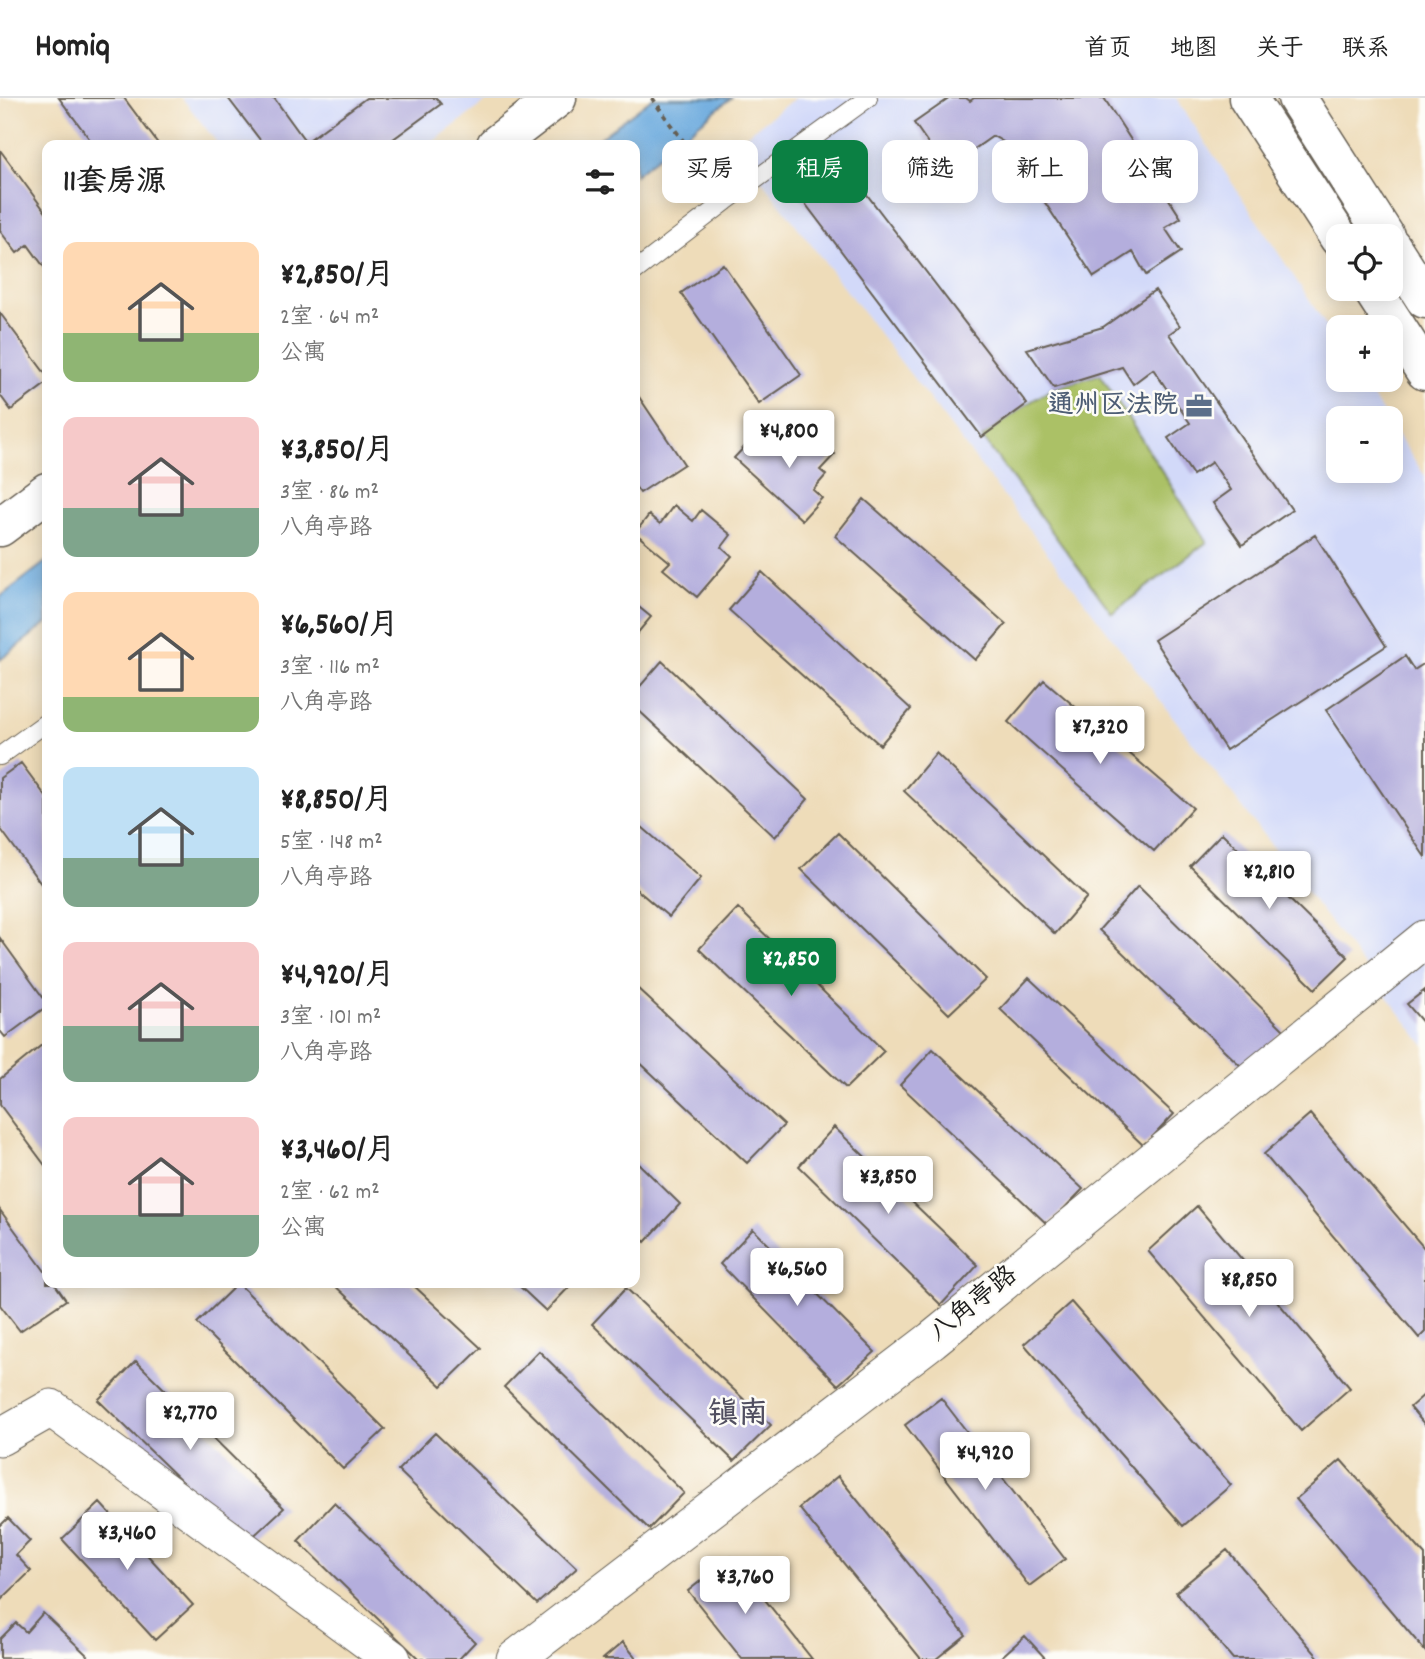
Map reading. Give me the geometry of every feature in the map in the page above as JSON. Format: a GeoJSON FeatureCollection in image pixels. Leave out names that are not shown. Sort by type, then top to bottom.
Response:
{"type":"FeatureCollection","features":[{"type":"Feature","properties":{"kind":"main road"},"geometry":{"type":"LineString","coordinates":[[502,140],[557,98]]}},
{"type":"Feature","properties":{"kind":"main road"},"geometry":{"type":"LineString","coordinates":[[1248,98],[1330,224]]}},
{"type":"Feature","properties":{"kind":"main road"},"geometry":{"type":"LineString","coordinates":[[1297,98],[1377,224]]}},
{"type":"Feature","properties":{"kind":"main road"},"geometry":{"type":"LineString","coordinates":[[1403,265],[1425,299]]}},
{"type":"Feature","properties":{"kind":"main road"},"geometry":{"type":"LineString","coordinates":[[1380,301],[1425,371]]}},
{"type":"Feature","properties":{"kind":"main road"},"geometry":{"type":"LineString","coordinates":[[0,527],[42,496]]}},
{"type":"Feature","properties":{"kind":"street","name":"八角亭路"},"geometry":{"type":"LineString","coordinates":[[515,1659],[932,1340],[1425,939]]}},
{"type":"Feature","properties":{"kind":"street"},"geometry":{"type":"LineString","coordinates":[[0,1437],[51,1408],[391,1659]]}},
{"type":"Feature","properties":{"kind":"lane"},"geometry":{"type":"LineString","coordinates":[[758,178],[868,98]]}},
{"type":"Feature","properties":{"kind":"lane"},"geometry":{"type":"LineString","coordinates":[[640,267],[723,203]]}},
{"type":"Feature","properties":{"kind":"lane"},"geometry":{"type":"LineString","coordinates":[[0,756],[42,726]]}},
{"type":"Feature","properties":{"kind":"path"},"geometry":{"type":"LineString","coordinates":[[652,98],[682,140]]}},
{"type":"Feature","properties":{"kind":"shaded area"},"geometry":{"type":"Polygon","coordinates":[[[182,98],[491,98],[436,140],[215,140],[182,98]]]}},
{"type":"Feature","properties":{"kind":"shaded area"},"geometry":{"type":"Polygon","coordinates":[[[795,98],[1176,98],[1326,325],[1326,392],[1369,392],[1379,406],[1326,406],[1326,483],[1403,483],[1403,443],[1425,476],[1425,1046],[779,203],[868,203],[868,140],[772,140],[772,194],[758,175],[758,140],[739,140],[795,98]]]}},
{"type":"Feature","properties":{"kind":"green space"},"geometry":{"type":"Polygon","coordinates":[[[1100,374],[1207,542],[1112,613],[982,437],[1054,388],[1100,374]]]}},
{"type":"Feature","properties":{"kind":"water"},"geometry":{"type":"Polygon","coordinates":[[[652,98],[731,98],[679,140],[662,140],[662,153],[640,171],[640,140],[597,140],[652,98]]]}},
{"type":"Feature","properties":{"kind":"water"},"geometry":{"type":"Polygon","coordinates":[[[42,565],[42,627],[0,660],[0,597],[42,565]]]}},
{"type":"Feature","properties":{"kind":"building"},"geometry":{"type":"Polygon","coordinates":[[[59,98],[124,98],[155,140],[90,140],[59,98]]]}},
{"type":"Feature","properties":{"kind":"building"},"geometry":{"type":"Polygon","coordinates":[[[228,98],[274,98],[305,140],[260,140],[228,98]]]}},
{"type":"Feature","properties":{"kind":"building"},"geometry":{"type":"Polygon","coordinates":[[[366,98],[436,98],[441,104],[392,140],[309,140],[366,98]]]}},
{"type":"Feature","properties":{"kind":"building"},"geometry":{"type":"Polygon","coordinates":[[[950,98],[966,98],[970,101],[974,98],[1104,98],[1131,140],[1102,140],[1102,203],[1171,203],[1181,218],[1165,228],[1181,252],[1146,275],[1133,252],[1094,277],[1045,203],[1088,203],[1088,140],[1000,140],[993,136],[978,147],[978,140],[926,140],[914,123],[950,98]]]}},
{"type":"Feature","properties":{"kind":"building"},"geometry":{"type":"Polygon","coordinates":[[[0,150],[42,207],[42,264],[28,245],[17,253],[0,231],[0,150]]]}},
{"type":"Feature","properties":{"kind":"building"},"geometry":{"type":"Polygon","coordinates":[[[868,196],[1027,404],[982,437],[805,203],[868,203],[868,196]]]}},
{"type":"Feature","properties":{"kind":"building"},"geometry":{"type":"Polygon","coordinates":[[[723,264],[801,375],[759,404],[681,293],[723,264]]]}},
{"type":"Feature","properties":{"kind":"building","name":"通州区法院"},"geometry":{"type":"Polygon","coordinates":[[[1155,290],[1180,326],[1169,334],[1292,510],[1242,545],[1213,503],[1231,490],[1212,462],[1193,475],[1168,438],[1190,423],[1153,369],[1133,384],[1122,367],[1054,388],[1027,349],[1103,327],[1155,290]]]}},
{"type":"Feature","properties":{"kind":"building"},"geometry":{"type":"Polygon","coordinates":[[[0,313],[42,369],[42,387],[11,410],[0,395],[0,313]]]}},
{"type":"Feature","properties":{"kind":"building"},"geometry":{"type":"Polygon","coordinates":[[[640,398],[684,464],[640,493],[640,398]]]}},
{"type":"Feature","properties":{"kind":"building"},"geometry":{"type":"Polygon","coordinates":[[[809,430],[835,454],[820,470],[826,475],[813,490],[822,498],[802,520],[734,458],[750,441],[760,451],[774,435],[790,450],[809,430]]]}},
{"type":"Feature","properties":{"kind":"building"},"geometry":{"type":"Polygon","coordinates":[[[864,499],[1006,624],[975,660],[835,536],[864,499]]]}},
{"type":"Feature","properties":{"kind":"building"},"geometry":{"type":"Polygon","coordinates":[[[674,505],[693,521],[701,510],[731,535],[722,547],[732,556],[697,597],[663,569],[670,562],[640,537],[640,527],[649,515],[660,524],[674,505]]]}},
{"type":"Feature","properties":{"kind":"building"},"geometry":{"type":"Polygon","coordinates":[[[1315,535],[1386,646],[1226,750],[1154,640],[1315,535]]]}},
{"type":"Feature","properties":{"kind":"building"},"geometry":{"type":"Polygon","coordinates":[[[762,572],[911,709],[880,745],[729,610],[762,572]]]}},
{"type":"Feature","properties":{"kind":"building"},"geometry":{"type":"Polygon","coordinates":[[[640,608],[651,617],[640,630],[640,608]]]}},
{"type":"Feature","properties":{"kind":"building"},"geometry":{"type":"Polygon","coordinates":[[[1405,656],[1414,670],[1425,663],[1425,857],[1326,710],[1405,656]]]}},
{"type":"Feature","properties":{"kind":"building"},"geometry":{"type":"Polygon","coordinates":[[[662,661],[808,799],[775,837],[640,712],[640,686],[662,661]]]}},
{"type":"Feature","properties":{"kind":"building"},"geometry":{"type":"Polygon","coordinates":[[[1044,680],[1193,808],[1154,851],[1008,722],[1044,680]]]}},
{"type":"Feature","properties":{"kind":"building"},"geometry":{"type":"Polygon","coordinates":[[[936,753],[1087,897],[1055,934],[904,791],[936,753]]]}},
{"type":"Feature","properties":{"kind":"building"},"geometry":{"type":"Polygon","coordinates":[[[21,763],[42,791],[42,885],[0,828],[0,778],[21,763]]]}},
{"type":"Feature","properties":{"kind":"building"},"geometry":{"type":"Polygon","coordinates":[[[640,825],[701,878],[669,917],[640,892],[640,825]]]}},
{"type":"Feature","properties":{"kind":"building"},"geometry":{"type":"Polygon","coordinates":[[[838,833],[986,979],[949,1014],[801,869],[838,833]]]}},
{"type":"Feature","properties":{"kind":"building"},"geometry":{"type":"Polygon","coordinates":[[[1222,833],[1348,957],[1315,989],[1190,866],[1222,833]]]}},
{"type":"Feature","properties":{"kind":"building"},"geometry":{"type":"Polygon","coordinates":[[[1138,886],[1284,1030],[1244,1069],[1099,930],[1138,886]]]}},
{"type":"Feature","properties":{"kind":"building"},"geometry":{"type":"Polygon","coordinates":[[[738,908],[884,1051],[846,1088],[699,949],[738,908]]]}},
{"type":"Feature","properties":{"kind":"building"},"geometry":{"type":"Polygon","coordinates":[[[0,938],[42,996],[42,1010],[5,1037],[0,1031],[0,938]]]}},
{"type":"Feature","properties":{"kind":"building"},"geometry":{"type":"Polygon","coordinates":[[[1029,978],[1174,1114],[1144,1146],[1000,1009],[1029,978]]]}},
{"type":"Feature","properties":{"kind":"building"},"geometry":{"type":"Polygon","coordinates":[[[1425,990],[1425,1025],[1407,1004],[1425,990]]]}},
{"type":"Feature","properties":{"kind":"building"},"geometry":{"type":"Polygon","coordinates":[[[640,991],[784,1125],[747,1163],[640,1063],[640,991]]]}},
{"type":"Feature","properties":{"kind":"building"},"geometry":{"type":"Polygon","coordinates":[[[42,1045],[42,1161],[0,1105],[0,1079],[42,1045]]]}},
{"type":"Feature","properties":{"kind":"building"},"geometry":{"type":"Polygon","coordinates":[[[933,1049],[1083,1189],[1048,1225],[900,1085],[933,1049]]]}},
{"type":"Feature","properties":{"kind":"building"},"geometry":{"type":"Polygon","coordinates":[[[1310,1114],[1425,1249],[1425,1332],[1419,1338],[1264,1154],[1310,1114]]]}},
{"type":"Feature","properties":{"kind":"building"},"geometry":{"type":"Polygon","coordinates":[[[834,1127],[978,1265],[941,1305],[799,1166],[834,1127]]]}},
{"type":"Feature","properties":{"kind":"building"},"geometry":{"type":"Polygon","coordinates":[[[640,1165],[680,1204],[645,1242],[640,1238],[640,1165]]]}},
{"type":"Feature","properties":{"kind":"building"},"geometry":{"type":"Polygon","coordinates":[[[1197,1206],[1350,1388],[1301,1431],[1148,1251],[1197,1206]]]}},
{"type":"Feature","properties":{"kind":"building"},"geometry":{"type":"Polygon","coordinates":[[[0,1210],[42,1267],[42,1288],[58,1288],[66,1300],[20,1331],[0,1305],[0,1210]]]}},
{"type":"Feature","properties":{"kind":"building"},"geometry":{"type":"Polygon","coordinates":[[[753,1229],[875,1352],[838,1385],[720,1264],[753,1229]]]}},
{"type":"Feature","properties":{"kind":"building"},"geometry":{"type":"Polygon","coordinates":[[[233,1288],[243,1288],[385,1429],[343,1469],[197,1323],[233,1288]]]}},
{"type":"Feature","properties":{"kind":"building"},"geometry":{"type":"Polygon","coordinates":[[[337,1288],[416,1288],[481,1348],[442,1386],[337,1288]]]}},
{"type":"Feature","properties":{"kind":"building"},"geometry":{"type":"Polygon","coordinates":[[[521,1288],[568,1288],[546,1311],[521,1288]]]}},
{"type":"Feature","properties":{"kind":"building"},"geometry":{"type":"Polygon","coordinates":[[[626,1288],[771,1425],[734,1461],[592,1324],[626,1288]]]}},
{"type":"Feature","properties":{"kind":"building"},"geometry":{"type":"Polygon","coordinates":[[[1071,1302],[1231,1485],[1183,1526],[1024,1344],[1071,1302]]]}},
{"type":"Feature","properties":{"kind":"building"},"geometry":{"type":"Polygon","coordinates":[[[539,1351],[684,1493],[649,1529],[504,1387],[539,1351]]]}},
{"type":"Feature","properties":{"kind":"building"},"geometry":{"type":"Polygon","coordinates":[[[136,1361],[284,1508],[246,1543],[98,1400],[136,1361]]]}},
{"type":"Feature","properties":{"kind":"building"},"geometry":{"type":"Polygon","coordinates":[[[1425,1394],[1425,1425],[1410,1407],[1425,1394]]]}},
{"type":"Feature","properties":{"kind":"building"},"geometry":{"type":"Polygon","coordinates":[[[941,1398],[1065,1559],[1029,1586],[905,1425],[941,1398]]]}},
{"type":"Feature","properties":{"kind":"building"},"geometry":{"type":"Polygon","coordinates":[[[435,1433],[577,1568],[537,1604],[398,1470],[435,1433]]]}},
{"type":"Feature","properties":{"kind":"building"},"geometry":{"type":"Polygon","coordinates":[[[1341,1460],[1425,1555],[1425,1651],[1296,1499],[1341,1460]]]}},
{"type":"Feature","properties":{"kind":"building"},"geometry":{"type":"Polygon","coordinates":[[[838,1476],[966,1635],[936,1659],[921,1659],[799,1508],[838,1476]]]}},
{"type":"Feature","properties":{"kind":"building"},"geometry":{"type":"Polygon","coordinates":[[[100,1503],[193,1605],[155,1640],[62,1539],[100,1503]]]}},
{"type":"Feature","properties":{"kind":"building"},"geometry":{"type":"Polygon","coordinates":[[[334,1503],[475,1642],[459,1659],[419,1659],[298,1541],[334,1503]]]}},
{"type":"Feature","properties":{"kind":"building"},"geometry":{"type":"Polygon","coordinates":[[[8,1518],[30,1541],[16,1555],[31,1571],[0,1601],[0,1526],[8,1518]]]}},
{"type":"Feature","properties":{"kind":"building"},"geometry":{"type":"Polygon","coordinates":[[[1227,1550],[1320,1659],[1233,1659],[1176,1592],[1227,1550]]]}},
{"type":"Feature","properties":{"kind":"building"},"geometry":{"type":"Polygon","coordinates":[[[731,1557],[812,1659],[742,1659],[688,1591],[731,1557]]]}},
{"type":"Feature","properties":{"kind":"building"},"geometry":{"type":"Polygon","coordinates":[[[43,1613],[88,1656],[85,1659],[0,1658],[0,1639],[16,1623],[26,1632],[43,1613]]]}},
{"type":"Feature","properties":{"kind":"building"},"geometry":{"type":"Polygon","coordinates":[[[1025,1636],[1046,1659],[999,1659],[1025,1636]]]}},
{"type":"Feature","properties":{"kind":"building"},"geometry":{"type":"Polygon","coordinates":[[[623,1642],[637,1659],[603,1659],[623,1642]]]}},
{"type":"Feature","properties":{"kind":"place","name":"通州区法院"},"geometry":{"type":"Point","coordinates":[1199,406]}},
{"type":"Feature","properties":{"kind":"district","name":"镇南"},"geometry":{"type":"Point","coordinates":[738,1416]}}]}
